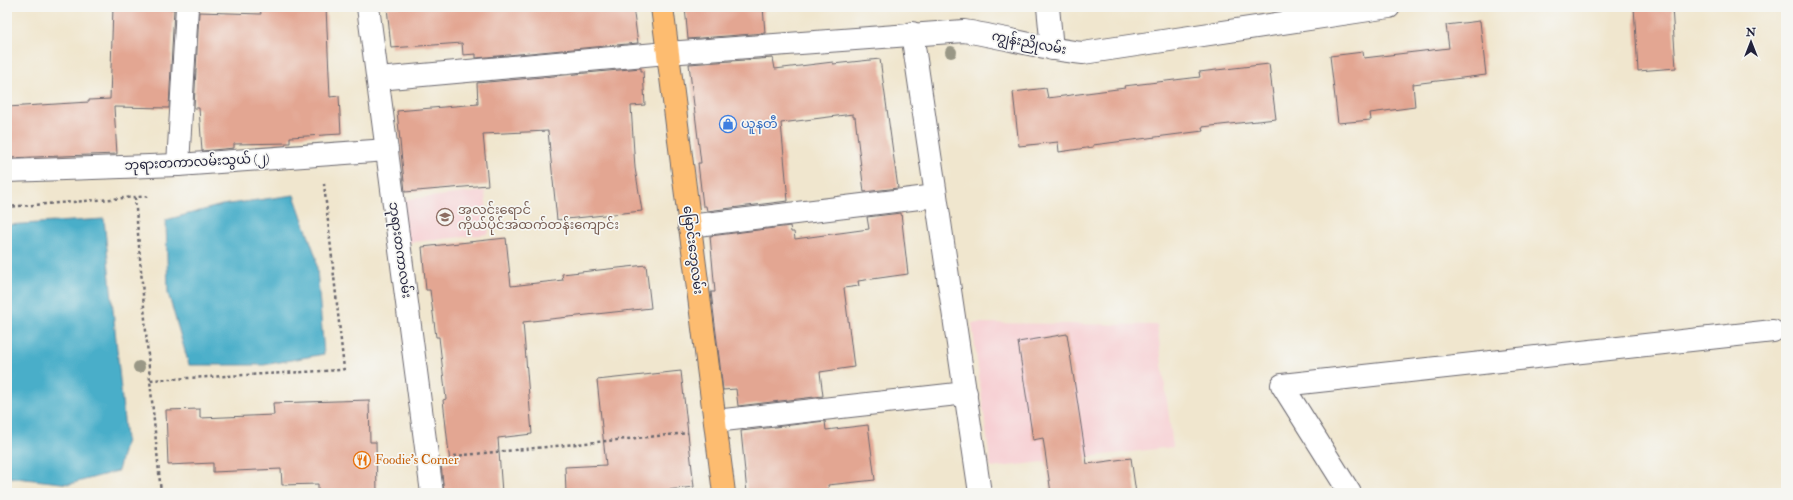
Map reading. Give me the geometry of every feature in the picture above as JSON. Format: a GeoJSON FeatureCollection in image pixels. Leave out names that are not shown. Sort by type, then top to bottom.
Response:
{"type":"FeatureCollection","features":[{"type":"Feature","properties":{"kind":"main road","name":"မြောင်းဘွေလမ်း"},"geometry":{"type":"LineString","coordinates":[[662,7],[724,493]]}},
{"type":"Feature","properties":{"kind":"street"},"geometry":{"type":"LineString","coordinates":[[178,165],[187,7]]}},
{"type":"Feature","properties":{"kind":"street","name":"ဘုရားတကာလမ်း"},"geometry":{"type":"LineString","coordinates":[[368,7],[432,493]]}},
{"type":"Feature","properties":{"kind":"street"},"geometry":{"type":"LineString","coordinates":[[1048,7],[1052,49]]}},
{"type":"Feature","properties":{"kind":"street","name":"ကျွန်းညိုလမ်း"},"geometry":{"type":"LineString","coordinates":[[378,79],[667,53],[964,31],[996,36],[1052,49],[1083,53],[1389,7]]}},
{"type":"Feature","properties":{"kind":"street"},"geometry":{"type":"LineString","coordinates":[[912,34],[980,493]]}},
{"type":"Feature","properties":{"kind":"street","name":"ဘုရားတကာလမ်းသွယ် (၂)"},"geometry":{"type":"LineString","coordinates":[[7,171],[178,165],[387,150]]}},
{"type":"Feature","properties":{"kind":"street"},"geometry":{"type":"LineString","coordinates":[[689,226],[936,196]]}},
{"type":"Feature","properties":{"kind":"street"},"geometry":{"type":"LineString","coordinates":[[1350,493],[1282,385],[1773,330]]}},
{"type":"Feature","properties":{"kind":"street"},"geometry":{"type":"LineString","coordinates":[[715,426],[966,393]]}},
{"type":"Feature","properties":{"kind":"path"},"geometry":{"type":"LineString","coordinates":[[150,380],[344,369],[325,185]]}},
{"type":"Feature","properties":{"kind":"path"},"geometry":{"type":"LineString","coordinates":[[7,207],[135,197],[161,493]]}},
{"type":"Feature","properties":{"kind":"path"},"geometry":{"type":"LineString","coordinates":[[428,459],[715,426]]}},
{"type":"Feature","properties":{"kind":"shaded area","name":"အလင်းရောင် ကိုယ်ပိုင်အထက်တန်းကျောင်း"},"geometry":{"type":"Polygon","coordinates":[[[485,191],[489,234],[405,243],[400,200],[485,191]]]}},
{"type":"Feature","properties":{"kind":"shaded area"},"geometry":{"type":"Polygon","coordinates":[[[972,323],[1157,325],[1173,447],[991,468],[972,323]]]}},
{"type":"Feature","properties":{"kind":"water"},"geometry":{"type":"Polygon","coordinates":[[[294,195],[316,257],[324,354],[264,365],[189,365],[168,293],[166,220],[222,205],[294,195]]]}},
{"type":"Feature","properties":{"kind":"water"},"geometry":{"type":"Polygon","coordinates":[[[104,219],[126,440],[118,471],[70,484],[7,477],[7,225],[104,219]]]}},
{"type":"Feature","properties":{"kind":"building"},"geometry":{"type":"Polygon","coordinates":[[[113,7],[174,9],[169,108],[114,107],[117,154],[7,158],[7,107],[89,102],[89,100],[110,99],[113,7]]]}},
{"type":"Feature","properties":{"kind":"building"},"geometry":{"type":"Polygon","coordinates":[[[260,7],[326,7],[330,97],[339,96],[341,134],[290,137],[290,143],[234,144],[234,148],[202,151],[199,108],[194,108],[199,12],[261,14],[260,7]]]}},
{"type":"Feature","properties":{"kind":"building"},"geometry":{"type":"Polygon","coordinates":[[[387,7],[633,7],[638,43],[476,58],[476,54],[463,55],[462,43],[391,48],[387,7]]]}},
{"type":"Feature","properties":{"kind":"building"},"geometry":{"type":"Polygon","coordinates":[[[685,7],[763,7],[765,33],[688,39],[685,7]]]}},
{"type":"Feature","properties":{"kind":"building"},"geometry":{"type":"Polygon","coordinates":[[[1634,7],[1672,7],[1676,68],[1638,71],[1634,7]]]}},
{"type":"Feature","properties":{"kind":"building"},"geometry":{"type":"Polygon","coordinates":[[[1480,21],[1486,75],[1413,84],[1415,107],[1370,113],[1371,120],[1338,123],[1330,56],[1363,52],[1364,58],[1449,48],[1446,25],[1480,21]]]}},
{"type":"Feature","properties":{"kind":"building"},"geometry":{"type":"Polygon","coordinates":[[[773,58],[775,69],[833,62],[833,64],[880,59],[898,188],[864,192],[855,117],[853,117],[853,114],[781,123],[788,201],[707,211],[706,206],[703,206],[698,163],[701,163],[689,64],[773,58]]]}},
{"type":"Feature","properties":{"kind":"building"},"geometry":{"type":"Polygon","coordinates":[[[1269,64],[1276,119],[1202,127],[1203,131],[1093,145],[1093,147],[1059,152],[1058,142],[1019,146],[1013,92],[1046,88],[1048,98],[1125,88],[1124,86],[1200,77],[1199,72],[1269,64]]]}},
{"type":"Feature","properties":{"kind":"building"},"geometry":{"type":"Polygon","coordinates":[[[641,68],[641,71],[643,71],[645,105],[631,106],[635,168],[642,211],[557,220],[548,131],[483,134],[488,185],[405,192],[397,111],[478,104],[477,83],[641,68]]]}},
{"type":"Feature","properties":{"kind":"building"},"geometry":{"type":"Polygon","coordinates":[[[901,213],[908,274],[858,281],[859,286],[844,288],[854,367],[820,372],[823,396],[738,406],[736,389],[723,390],[711,292],[715,292],[710,236],[790,226],[791,232],[794,232],[795,239],[869,229],[867,217],[901,213]]]}},
{"type":"Feature","properties":{"kind":"building"},"geometry":{"type":"Polygon","coordinates":[[[506,238],[511,286],[563,280],[562,274],[646,265],[651,308],[523,322],[532,434],[498,438],[502,493],[444,493],[441,464],[450,463],[443,400],[446,399],[439,337],[436,337],[430,290],[426,290],[422,247],[506,238]]]}},
{"type":"Feature","properties":{"kind":"building"},"geometry":{"type":"Polygon","coordinates":[[[1067,334],[1087,464],[1131,458],[1136,493],[1051,493],[1043,438],[1033,440],[1018,342],[1067,334]]]}},
{"type":"Feature","properties":{"kind":"building"},"geometry":{"type":"Polygon","coordinates":[[[681,371],[694,487],[640,493],[566,493],[565,467],[606,465],[597,380],[681,371]]]}},
{"type":"Feature","properties":{"kind":"building"},"geometry":{"type":"Polygon","coordinates":[[[369,400],[370,442],[376,442],[377,493],[318,493],[318,484],[282,485],[281,469],[213,472],[213,463],[168,465],[166,410],[200,409],[200,418],[274,415],[273,403],[369,400]]]}},
{"type":"Feature","properties":{"kind":"building"},"geometry":{"type":"Polygon","coordinates":[[[825,421],[826,430],[868,425],[875,480],[828,485],[829,493],[747,493],[741,431],[825,421]]]}},
{"type":"Feature","properties":{"kind":"place","name":"ယူနတီ"},"geometry":{"type":"Point","coordinates":[728,124]}},
{"type":"Feature","properties":{"kind":"place","name":"အလင်းရောင် ကိုယ်ပိုင်အထက်တန်းကျောင်း"},"geometry":{"type":"Point","coordinates":[445,217]}},
{"type":"Feature","properties":{"kind":"place","name":"Foodie's Corner"},"geometry":{"type":"Point","coordinates":[362,460]}}]}
